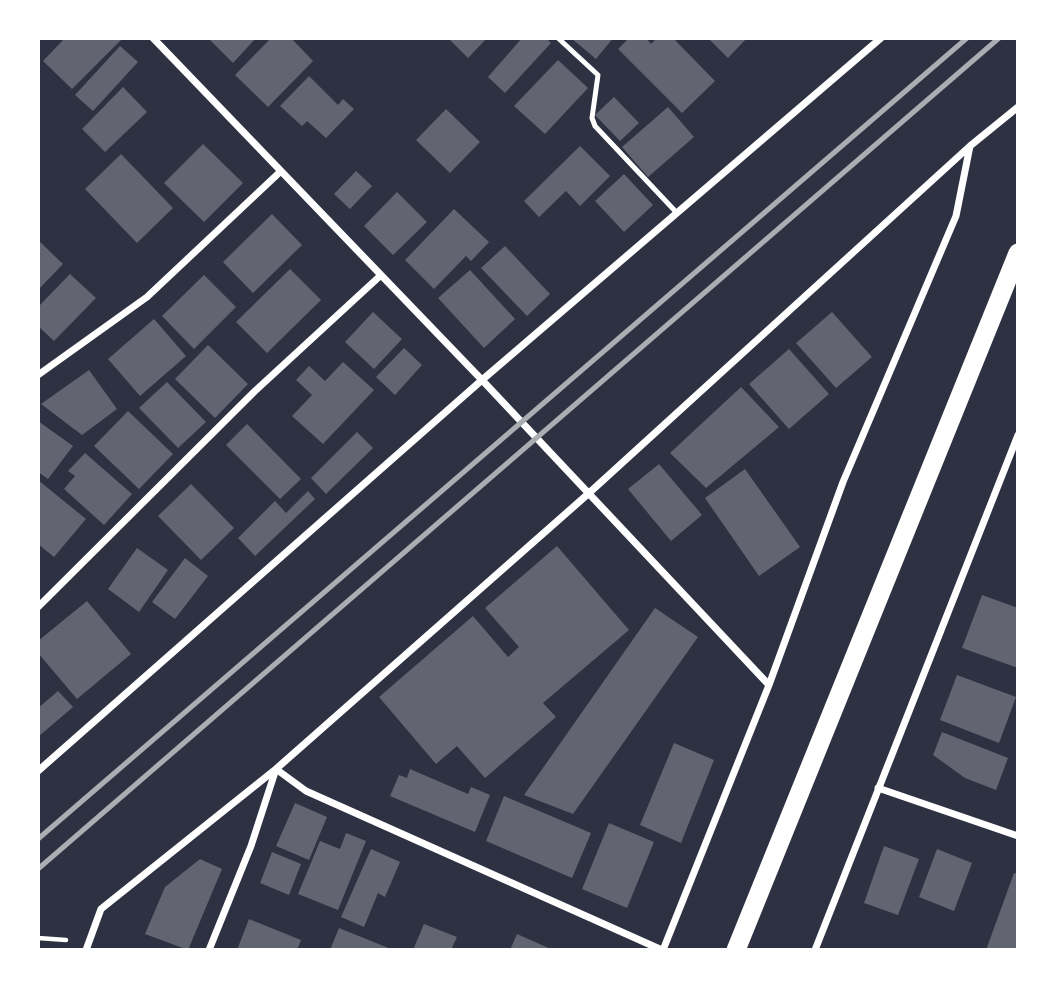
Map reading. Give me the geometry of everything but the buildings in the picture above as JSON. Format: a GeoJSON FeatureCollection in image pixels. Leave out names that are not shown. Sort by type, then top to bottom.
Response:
{"type":"FeatureCollection","features":[{"type":"Feature","properties":{"kind":"highway"},"geometry":{"type":"LineString","coordinates":[[736,950],[1017,253]]}},
{"type":"Feature","properties":{"kind":"street"},"geometry":{"type":"LineString","coordinates":[[153,38],[482,380],[769,685]]}},
{"type":"Feature","properties":{"kind":"street"},"geometry":{"type":"LineString","coordinates":[[38,771],[482,380],[881,38]]}},
{"type":"Feature","properties":{"kind":"street"},"geometry":{"type":"LineString","coordinates":[[89,948],[101,909],[276,769],[588,494],[970,146],[1017,107]]}},
{"type":"Feature","properties":{"kind":"street"},"geometry":{"type":"LineString","coordinates":[[276,769],[306,791],[662,950],[769,685],[842,482],[956,216],[970,146]]}},
{"type":"Feature","properties":{"kind":"street"},"geometry":{"type":"LineString","coordinates":[[38,375],[148,297],[281,171]]}},
{"type":"Feature","properties":{"kind":"street"},"geometry":{"type":"LineString","coordinates":[[38,607],[255,391],[380,276]]}},
{"type":"Feature","properties":{"kind":"street"},"geometry":{"type":"LineString","coordinates":[[815,950],[1017,435]]}},
{"type":"Feature","properties":{"kind":"street"},"geometry":{"type":"LineString","coordinates":[[209,950],[251,846],[276,769]]}},
{"type":"Feature","properties":{"kind":"street"},"geometry":{"type":"LineString","coordinates":[[878,788],[1017,836]]}},
{"type":"Feature","properties":{"kind":"lane"},"geometry":{"type":"LineString","coordinates":[[558,38],[598,75],[592,118],[595,126],[677,213]]}},
{"type":"Feature","properties":{"kind":"railway"},"geometry":{"type":"LineString","coordinates":[[38,839],[967,38]]}},
{"type":"Feature","properties":{"kind":"railway"},"geometry":{"type":"LineString","coordinates":[[38,869],[999,38]]}}]}
